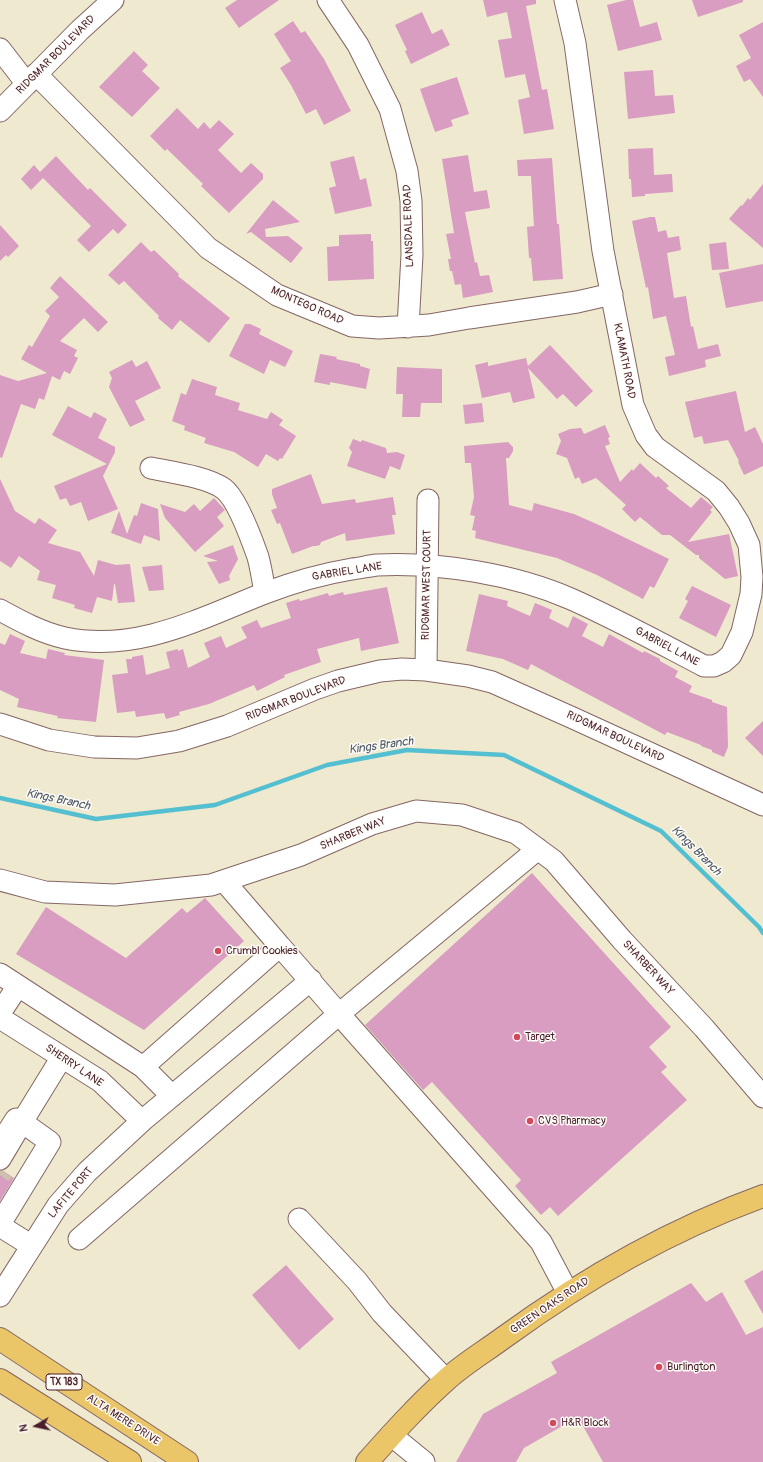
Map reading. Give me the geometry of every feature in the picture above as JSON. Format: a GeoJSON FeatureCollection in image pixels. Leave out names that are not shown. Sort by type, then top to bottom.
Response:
{"type":"FeatureCollection","features":[{"type":"Feature","properties":{"kind":"main road","name":"GREEN OAKS ROAD"},"geometry":{"type":"LineString","coordinates":[[367,1462],[414,1410],[446,1380],[530,1318],[624,1258],[685,1227],[726,1209],[763,1196]]}},
{"type":"Feature","properties":{"kind":"main road","name":"ALTA MERE DRIVE"},"geometry":{"type":"LineString","coordinates":[[0,1339],[187,1462]]}},
{"type":"Feature","properties":{"kind":"main road","name":"TX 183"},"geometry":{"type":"LineString","coordinates":[[0,1380],[130,1462]]}},
{"type":"Feature","properties":{"kind":"street","name":"RIDGMAR BOULEVARD"},"geometry":{"type":"LineString","coordinates":[[0,111],[80,30],[113,0]]}},
{"type":"Feature","properties":{"kind":"street","name":"LANSDALE ROAD"},"geometry":{"type":"LineString","coordinates":[[328,0],[358,45],[390,108],[407,171],[410,201],[412,255],[408,327]]}},
{"type":"Feature","properties":{"kind":"street","name":"KLAMATH ROAD"},"geometry":{"type":"LineString","coordinates":[[565,0],[575,43],[603,251],[632,405],[654,447],[716,491],[730,508],[739,523],[757,563],[742,632],[731,655],[723,662],[714,666]]}},
{"type":"Feature","properties":{"kind":"street","name":"MONTEGO ROAD"},"geometry":{"type":"LineString","coordinates":[[0,49],[208,248],[277,295],[352,326],[379,328],[429,325],[577,302],[612,294]]}},
{"type":"Feature","properties":{"kind":"street"},"geometry":{"type":"LineString","coordinates":[[151,468],[201,478],[223,488],[231,497],[258,558],[265,593]]}},
{"type":"Feature","properties":{"kind":"street","name":"RIDGMAR WEST COURT"},"geometry":{"type":"LineString","coordinates":[[426,670],[428,500]]}},
{"type":"Feature","properties":{"kind":"street","name":"GABRIEL LANE"},"geometry":{"type":"LineString","coordinates":[[0,610],[30,626],[64,638],[96,642],[139,638],[177,629],[300,580],[328,573],[377,565],[428,566],[473,571],[520,581],[569,598],[704,666],[714,666]]}},
{"type":"Feature","properties":{"kind":"street","name":"RIDGMAR BOULEVARD"},"geometry":{"type":"LineString","coordinates":[[0,724],[49,740],[94,747],[137,748],[180,741],[227,726],[315,689],[338,681],[380,671],[402,669],[426,670],[468,676],[492,682],[763,805]]}},
{"type":"Feature","properties":{"kind":"street","name":"SHARBER WAY"},"geometry":{"type":"LineString","coordinates":[[0,880],[45,892],[115,895],[211,886],[301,855],[372,824],[416,811],[462,815],[516,833],[554,860],[622,940],[704,1028],[763,1097]]}},
{"type":"Feature","properties":{"kind":"street"},"geometry":{"type":"LineString","coordinates":[[79,1239],[339,1014],[538,849]]}},
{"type":"Feature","properties":{"kind":"street"},"geometry":{"type":"LineString","coordinates":[[224,881],[339,1014],[541,1242],[568,1293]]}},
{"type":"Feature","properties":{"kind":"street"},"geometry":{"type":"LineString","coordinates":[[143,1067],[280,946]]}},
{"type":"Feature","properties":{"kind":"street"},"geometry":{"type":"LineString","coordinates":[[0,974],[143,1067],[172,1096]]}},
{"type":"Feature","properties":{"kind":"street","name":"LAFITE PORT"},"geometry":{"type":"LineString","coordinates":[[0,1296],[58,1205],[88,1172],[142,1121],[310,980]]}},
{"type":"Feature","properties":{"kind":"street"},"geometry":{"type":"LineString","coordinates":[[0,1013],[18,986]]}},
{"type":"Feature","properties":{"kind":"street","name":"SHERRY LANE"},"geometry":{"type":"LineString","coordinates":[[0,1018],[100,1081],[142,1121]]}},
{"type":"Feature","properties":{"kind":"street"},"geometry":{"type":"LineString","coordinates":[[1,1165],[26,1125],[62,1057]]}},
{"type":"Feature","properties":{"kind":"street"},"geometry":{"type":"LineString","coordinates":[[0,1144],[16,1118],[50,1142],[0,1225],[32,1246]]}},
{"type":"Feature","properties":{"kind":"street"},"geometry":{"type":"LineString","coordinates":[[299,1219],[357,1281],[382,1313],[446,1380]]}},
{"type":"Feature","properties":{"kind":"street"},"geometry":{"type":"LineString","coordinates":[[391,1435],[424,1462]]}},
{"type":"Feature","properties":{"kind":"building"},"geometry":{"type":"Polygon","coordinates":[[[237,0],[279,0],[239,28],[225,8],[237,0]]]}},
{"type":"Feature","properties":{"kind":"building"},"geometry":{"type":"Polygon","coordinates":[[[483,0],[536,0],[536,4],[526,6],[542,90],[547,89],[554,129],[524,134],[518,100],[530,97],[525,74],[505,78],[498,40],[512,38],[507,12],[487,17],[483,0]]]}},
{"type":"Feature","properties":{"kind":"building"},"geometry":{"type":"Polygon","coordinates":[[[626,0],[633,0],[640,27],[657,22],[662,40],[618,51],[607,5],[626,0]]]}},
{"type":"Feature","properties":{"kind":"building"},"geometry":{"type":"Polygon","coordinates":[[[692,0],[743,0],[743,2],[698,17],[692,0]]]}},
{"type":"Feature","properties":{"kind":"building"},"geometry":{"type":"Polygon","coordinates":[[[422,12],[432,34],[442,29],[450,45],[411,64],[405,51],[407,50],[395,25],[422,12]]]}},
{"type":"Feature","properties":{"kind":"building"},"geometry":{"type":"Polygon","coordinates":[[[293,21],[301,33],[305,31],[324,59],[351,111],[324,125],[316,109],[306,114],[291,85],[280,68],[291,61],[274,34],[293,21]]]}},
{"type":"Feature","properties":{"kind":"building"},"geometry":{"type":"Polygon","coordinates":[[[763,22],[763,97],[750,79],[744,82],[736,66],[751,58],[739,35],[763,22]]]}},
{"type":"Feature","properties":{"kind":"building"},"geometry":{"type":"Polygon","coordinates":[[[134,51],[148,65],[142,71],[160,88],[132,117],[99,87],[134,51]]]}},
{"type":"Feature","properties":{"kind":"building"},"geometry":{"type":"Polygon","coordinates":[[[653,70],[655,96],[673,95],[675,113],[628,119],[624,72],[653,70]]]}},
{"type":"Feature","properties":{"kind":"building"},"geometry":{"type":"Polygon","coordinates":[[[457,77],[469,114],[451,120],[453,126],[435,132],[420,89],[457,77]]]}},
{"type":"Feature","properties":{"kind":"building"},"geometry":{"type":"Polygon","coordinates":[[[177,108],[198,129],[204,122],[210,129],[219,120],[234,134],[218,150],[241,173],[251,163],[263,174],[263,179],[229,213],[201,186],[203,184],[167,149],[165,151],[150,136],[177,108]]]}},
{"type":"Feature","properties":{"kind":"building"},"geometry":{"type":"Polygon","coordinates":[[[653,148],[654,175],[672,174],[673,192],[645,194],[645,196],[632,197],[631,179],[629,179],[628,149],[653,148]]]}},
{"type":"Feature","properties":{"kind":"building"},"geometry":{"type":"Polygon","coordinates":[[[468,155],[474,192],[487,190],[490,208],[465,212],[475,263],[477,262],[480,276],[489,275],[493,292],[463,298],[461,284],[455,285],[448,259],[451,259],[446,234],[454,233],[442,159],[468,155]]]}},
{"type":"Feature","properties":{"kind":"building"},"geometry":{"type":"Polygon","coordinates":[[[56,156],[88,190],[90,188],[127,225],[118,234],[113,229],[89,252],[77,240],[91,226],[43,178],[31,190],[21,179],[34,165],[40,172],[56,156]]]}},
{"type":"Feature","properties":{"kind":"building"},"geometry":{"type":"Polygon","coordinates":[[[354,156],[360,180],[366,178],[372,206],[335,214],[329,188],[336,186],[330,162],[354,156]]]}},
{"type":"Feature","properties":{"kind":"building"},"geometry":{"type":"Polygon","coordinates":[[[552,158],[563,279],[533,281],[531,258],[529,258],[527,227],[534,226],[531,176],[518,176],[517,160],[552,158]]]}},
{"type":"Feature","properties":{"kind":"building"},"geometry":{"type":"Polygon","coordinates":[[[763,184],[763,248],[729,219],[748,198],[750,200],[763,184]]]}},
{"type":"Feature","properties":{"kind":"building"},"geometry":{"type":"Polygon","coordinates":[[[273,200],[300,222],[265,229],[266,237],[288,236],[303,248],[291,263],[251,232],[246,234],[273,200]]]}},
{"type":"Feature","properties":{"kind":"building"},"geometry":{"type":"Polygon","coordinates":[[[655,217],[658,232],[666,230],[668,238],[679,236],[681,250],[667,253],[674,298],[686,296],[691,327],[693,326],[698,349],[718,344],[721,356],[705,360],[706,367],[669,376],[665,357],[675,355],[666,316],[653,319],[648,287],[646,288],[632,221],[655,217]]]}},
{"type":"Feature","properties":{"kind":"building"},"geometry":{"type":"Polygon","coordinates":[[[0,225],[19,246],[8,257],[6,255],[0,261],[0,225]]]}},
{"type":"Feature","properties":{"kind":"building"},"geometry":{"type":"Polygon","coordinates":[[[371,234],[371,241],[373,241],[374,279],[328,281],[327,247],[339,246],[339,235],[371,234]]]}},
{"type":"Feature","properties":{"kind":"building"},"geometry":{"type":"Polygon","coordinates":[[[141,242],[151,252],[154,250],[179,274],[178,276],[230,318],[209,343],[180,320],[172,330],[158,318],[159,316],[124,281],[119,285],[108,275],[141,242]]]}},
{"type":"Feature","properties":{"kind":"building"},"geometry":{"type":"Polygon","coordinates":[[[726,242],[729,269],[712,270],[709,244],[726,242]]]}},
{"type":"Feature","properties":{"kind":"building"},"geometry":{"type":"Polygon","coordinates":[[[763,264],[763,301],[726,308],[719,273],[763,264]]]}},
{"type":"Feature","properties":{"kind":"building"},"geometry":{"type":"Polygon","coordinates":[[[60,276],[108,322],[98,332],[84,318],[60,341],[77,350],[74,356],[78,358],[70,374],[64,371],[60,380],[52,376],[44,400],[39,398],[35,409],[21,404],[2,458],[0,457],[0,375],[18,381],[47,373],[21,359],[29,345],[32,347],[50,316],[45,311],[59,297],[50,288],[60,276]]]}},
{"type":"Feature","properties":{"kind":"building"},"geometry":{"type":"Polygon","coordinates":[[[245,324],[250,324],[261,329],[259,334],[293,351],[285,367],[270,360],[264,374],[229,356],[245,324]]]}},
{"type":"Feature","properties":{"kind":"building"},"geometry":{"type":"Polygon","coordinates":[[[550,345],[593,391],[576,407],[563,394],[557,399],[528,368],[535,398],[513,403],[510,392],[482,398],[475,365],[488,362],[488,366],[526,358],[528,366],[550,345]]]}},
{"type":"Feature","properties":{"kind":"building"},"geometry":{"type":"Polygon","coordinates":[[[320,354],[337,357],[336,359],[360,364],[360,366],[370,369],[366,389],[330,382],[330,385],[314,382],[320,354]]]}},
{"type":"Feature","properties":{"kind":"building"},"geometry":{"type":"Polygon","coordinates":[[[132,360],[136,367],[147,361],[161,388],[135,401],[145,420],[130,427],[109,387],[112,378],[109,372],[132,360]]]}},
{"type":"Feature","properties":{"kind":"building"},"geometry":{"type":"Polygon","coordinates":[[[397,367],[442,369],[442,403],[421,403],[420,417],[402,417],[403,394],[396,394],[397,367]]]}},
{"type":"Feature","properties":{"kind":"building"},"geometry":{"type":"Polygon","coordinates":[[[192,379],[217,387],[215,395],[240,403],[238,410],[267,419],[271,412],[283,420],[279,425],[296,436],[282,459],[280,458],[278,461],[266,454],[258,467],[234,452],[204,443],[206,438],[184,430],[185,426],[172,421],[181,393],[186,395],[192,379]]]}},
{"type":"Feature","properties":{"kind":"building"},"geometry":{"type":"Polygon","coordinates":[[[736,391],[745,432],[755,427],[763,444],[763,466],[744,475],[738,462],[739,461],[728,440],[704,444],[702,436],[694,438],[685,402],[736,391]]]}},
{"type":"Feature","properties":{"kind":"building"},"geometry":{"type":"Polygon","coordinates":[[[482,403],[484,422],[465,424],[463,405],[482,403]]]}},
{"type":"Feature","properties":{"kind":"building"},"geometry":{"type":"Polygon","coordinates":[[[68,406],[91,418],[94,412],[107,419],[98,438],[115,447],[115,452],[103,476],[118,509],[88,521],[81,502],[70,506],[66,498],[60,500],[54,486],[107,464],[52,435],[68,406]]]}},
{"type":"Feature","properties":{"kind":"building"},"geometry":{"type":"Polygon","coordinates":[[[605,425],[610,437],[608,438],[610,444],[605,446],[620,482],[640,463],[656,478],[658,476],[669,486],[666,488],[691,508],[701,497],[713,507],[710,510],[712,512],[688,542],[729,534],[738,576],[725,579],[699,558],[699,555],[696,555],[670,535],[662,535],[640,517],[635,522],[622,509],[626,505],[596,478],[582,484],[579,477],[575,479],[567,458],[556,454],[561,441],[558,434],[570,429],[581,428],[584,434],[605,425]]]}},
{"type":"Feature","properties":{"kind":"building"},"geometry":{"type":"Polygon","coordinates":[[[353,439],[361,442],[362,440],[386,448],[387,453],[397,452],[405,455],[400,470],[390,466],[385,479],[347,466],[352,452],[349,448],[353,439]]]}},
{"type":"Feature","properties":{"kind":"building"},"geometry":{"type":"Polygon","coordinates":[[[508,442],[513,447],[513,451],[509,458],[506,458],[509,505],[532,511],[534,503],[574,514],[669,559],[654,588],[650,586],[643,599],[597,575],[557,558],[475,538],[476,531],[472,530],[475,516],[470,515],[474,497],[471,463],[465,463],[464,446],[508,442]]]}},
{"type":"Feature","properties":{"kind":"building"},"geometry":{"type":"Polygon","coordinates":[[[311,474],[322,504],[355,499],[356,503],[393,497],[396,515],[392,515],[395,534],[346,541],[345,533],[321,542],[320,545],[292,554],[280,523],[277,524],[271,510],[277,508],[272,494],[272,489],[311,474]]]}},
{"type":"Feature","properties":{"kind":"building"},"geometry":{"type":"Polygon","coordinates":[[[0,479],[15,511],[35,524],[39,518],[57,530],[48,543],[80,552],[94,576],[98,560],[116,565],[130,564],[135,602],[118,603],[114,584],[112,601],[97,597],[92,613],[74,608],[75,605],[52,598],[56,585],[37,580],[40,571],[19,556],[11,568],[0,561],[0,479]]]}},
{"type":"Feature","properties":{"kind":"building"},"geometry":{"type":"Polygon","coordinates":[[[214,498],[225,510],[217,517],[224,526],[195,552],[165,518],[160,504],[185,512],[194,504],[200,511],[214,498]]]}},
{"type":"Feature","properties":{"kind":"building"},"geometry":{"type":"Polygon","coordinates":[[[141,503],[158,509],[160,541],[144,535],[141,544],[111,533],[119,511],[127,534],[134,515],[137,516],[141,503]]]}},
{"type":"Feature","properties":{"kind":"building"},"geometry":{"type":"Polygon","coordinates":[[[233,545],[238,559],[229,576],[230,580],[219,584],[207,562],[218,561],[203,556],[233,545]]]}},
{"type":"Feature","properties":{"kind":"building"},"geometry":{"type":"Polygon","coordinates":[[[162,565],[164,590],[149,591],[142,567],[162,565]]]}},
{"type":"Feature","properties":{"kind":"building"},"geometry":{"type":"Polygon","coordinates":[[[692,586],[731,605],[716,637],[679,618],[688,601],[685,599],[692,586]]]}},
{"type":"Feature","properties":{"kind":"building"},"geometry":{"type":"Polygon","coordinates":[[[387,587],[399,643],[361,651],[359,638],[317,649],[321,662],[284,675],[285,677],[257,691],[254,685],[209,704],[179,712],[180,715],[166,719],[164,713],[136,717],[135,711],[117,713],[112,675],[128,673],[126,659],[132,659],[132,657],[143,655],[146,675],[170,668],[166,652],[183,649],[188,668],[210,657],[204,643],[221,636],[226,648],[247,638],[241,627],[257,620],[261,628],[291,618],[286,603],[299,599],[300,601],[328,593],[329,596],[343,592],[344,595],[387,587]]]}},
{"type":"Feature","properties":{"kind":"building"},"geometry":{"type":"Polygon","coordinates":[[[479,594],[508,601],[507,606],[530,616],[535,603],[552,610],[549,618],[568,628],[573,616],[588,624],[582,636],[603,647],[609,634],[643,653],[644,651],[660,659],[660,661],[678,671],[675,677],[692,686],[689,692],[727,707],[728,747],[724,757],[701,745],[667,732],[665,735],[531,664],[528,670],[503,659],[466,651],[479,594]]]}},
{"type":"Feature","properties":{"kind":"building"},"geometry":{"type":"Polygon","coordinates":[[[10,634],[25,641],[20,653],[46,659],[48,649],[65,653],[64,655],[104,660],[96,722],[57,718],[58,716],[17,707],[19,699],[0,690],[0,643],[5,645],[10,634]]]}},
{"type":"Feature","properties":{"kind":"building"},"geometry":{"type":"Polygon","coordinates":[[[763,721],[763,756],[745,738],[763,721]]]}},
{"type":"Feature","properties":{"kind":"building","name":"Target"},"geometry":{"type":"Polygon","coordinates":[[[532,873],[671,1027],[649,1047],[667,1067],[661,1072],[687,1100],[558,1216],[550,1207],[541,1215],[515,1186],[521,1180],[432,1082],[423,1090],[365,1025],[532,873]]]}},
{"type":"Feature","properties":{"kind":"building"},"geometry":{"type":"Polygon","coordinates":[[[205,898],[244,941],[144,1030],[16,954],[46,907],[126,958],[182,908],[187,913],[205,898]]]}},
{"type":"Feature","properties":{"kind":"building"},"geometry":{"type":"Polygon","coordinates":[[[2,1170],[14,1178],[0,1201],[0,1171],[2,1170]]]}},
{"type":"Feature","properties":{"kind":"building"},"geometry":{"type":"Polygon","coordinates":[[[286,1265],[334,1319],[299,1350],[252,1295],[286,1265]]]}},
{"type":"Feature","properties":{"kind":"building"},"geometry":{"type":"Polygon","coordinates":[[[763,1270],[763,1314],[744,1281],[763,1270]]]}},
{"type":"Feature","properties":{"kind":"building","name":"Burlington"},"geometry":{"type":"Polygon","coordinates":[[[691,1283],[706,1302],[722,1292],[746,1335],[763,1327],[763,1462],[603,1462],[578,1417],[524,1448],[516,1462],[456,1462],[483,1414],[557,1373],[551,1362],[691,1283]]]}},
{"type":"Feature","properties":{"kind":"waterway","name":"Kings Branch"},"geometry":{"type":"LineString","coordinates":[[0,798],[96,819],[215,805],[327,765],[407,750],[504,755],[661,831],[759,927],[763,933]]}},
{"type":"Feature","properties":{"kind":"tunnel"},"geometry":{"type":"LineString","coordinates":[[0,1175],[3,1171]]}},
{"type":"Feature","properties":{"kind":"place","name":"Crumbl Cookies"},"geometry":{"type":"Point","coordinates":[218,951]}},
{"type":"Feature","properties":{"kind":"place","name":"Target"},"geometry":{"type":"Point","coordinates":[517,1037]}},
{"type":"Feature","properties":{"kind":"place","name":"CVS Pharmacy"},"geometry":{"type":"Point","coordinates":[530,1121]}},
{"type":"Feature","properties":{"kind":"place","name":"Burlington"},"geometry":{"type":"Point","coordinates":[659,1367]}},
{"type":"Feature","properties":{"kind":"place","name":"H&R Block"},"geometry":{"type":"Point","coordinates":[553,1423]}}]}
